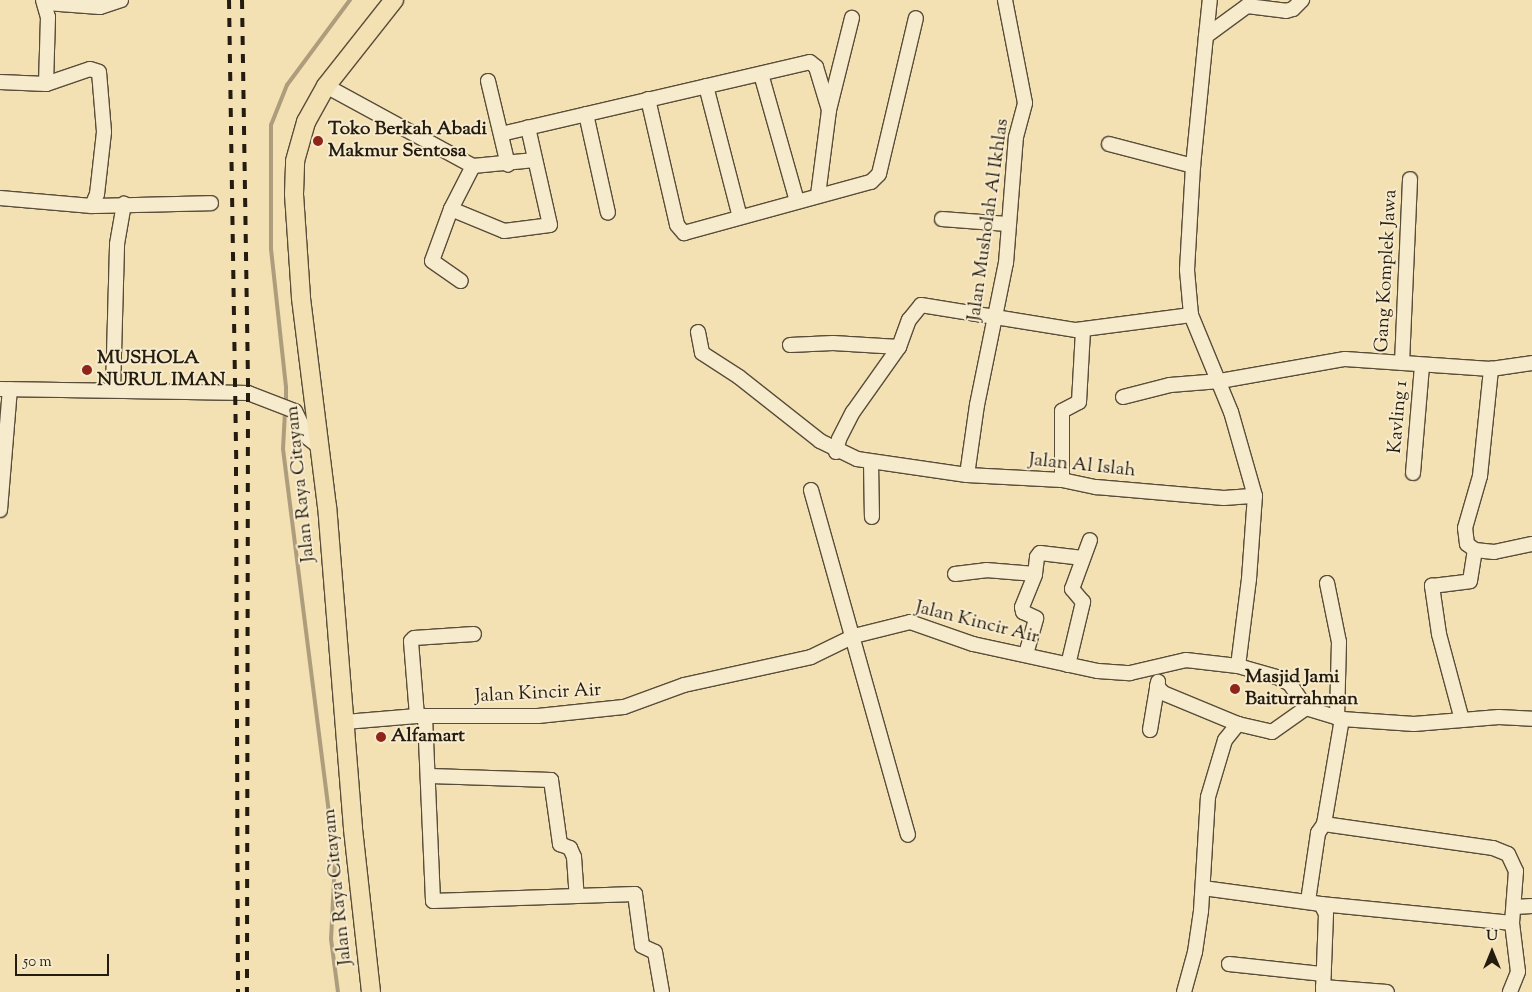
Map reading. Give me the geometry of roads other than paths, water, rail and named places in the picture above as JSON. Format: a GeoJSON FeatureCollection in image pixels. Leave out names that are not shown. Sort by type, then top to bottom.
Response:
{"type":"FeatureCollection","features":[{"type":"Feature","properties":{"kind":"main road","name":"Jalan Raya Citayam"},"geometry":{"type":"LineString","coordinates":[[371,992],[353,828],[345,722],[318,446],[301,297],[294,194],[295,161],[300,136],[326,86],[394,0]]}},
{"type":"Feature","properties":{"kind":"street"},"geometry":{"type":"LineString","coordinates":[[46,84],[44,2],[100,7],[121,0]]}},
{"type":"Feature","properties":{"kind":"street","name":"Jalan Musholah Al Ikhlas"},"geometry":{"type":"LineString","coordinates":[[967,475],[976,405],[996,318],[1006,263],[1007,224],[1016,137],[1025,103],[1005,0]]}},
{"type":"Feature","properties":{"kind":"street"},"geometry":{"type":"LineString","coordinates":[[1210,0],[1193,166],[1187,270],[1191,315],[1220,381],[1255,496],[1249,579],[1238,666]]}},
{"type":"Feature","properties":{"kind":"street"},"geometry":{"type":"LineString","coordinates":[[1206,36],[1247,6],[1293,10],[1302,0]]}},
{"type":"Feature","properties":{"kind":"street"},"geometry":{"type":"LineString","coordinates":[[818,195],[829,110],[852,18]]}},
{"type":"Feature","properties":{"kind":"street"},"geometry":{"type":"LineString","coordinates":[[648,99],[680,230],[684,233],[871,182],[879,174],[916,18]]}},
{"type":"Feature","properties":{"kind":"street"},"geometry":{"type":"LineString","coordinates":[[500,134],[706,86],[814,64],[829,110]]}},
{"type":"Feature","properties":{"kind":"street"},"geometry":{"type":"LineString","coordinates":[[0,82],[46,84],[90,69],[99,72],[104,132],[97,194],[92,206]]}},
{"type":"Feature","properties":{"kind":"street"},"geometry":{"type":"LineString","coordinates":[[761,74],[797,201]]}},
{"type":"Feature","properties":{"kind":"street"},"geometry":{"type":"LineString","coordinates":[[488,81],[508,165]]}},
{"type":"Feature","properties":{"kind":"street"},"geometry":{"type":"LineString","coordinates":[[326,86],[473,166],[508,165],[535,160]]}},
{"type":"Feature","properties":{"kind":"street"},"geometry":{"type":"LineString","coordinates":[[706,86],[740,217]]}},
{"type":"Feature","properties":{"kind":"street"},"geometry":{"type":"LineString","coordinates":[[586,114],[608,213]]}},
{"type":"Feature","properties":{"kind":"street"},"geometry":{"type":"LineString","coordinates":[[452,209],[504,231],[547,227],[551,221],[528,127]]}},
{"type":"Feature","properties":{"kind":"street"},"geometry":{"type":"LineString","coordinates":[[1109,144],[1193,166]]}},
{"type":"Feature","properties":{"kind":"street"},"geometry":{"type":"LineString","coordinates":[[461,281],[432,261],[452,209],[473,166]]}},
{"type":"Feature","properties":{"kind":"street","name":"Gang Komplek Jawa"},"geometry":{"type":"LineString","coordinates":[[1402,363],[1410,180]]}},
{"type":"Feature","properties":{"kind":"street"},"geometry":{"type":"LineString","coordinates":[[0,198],[92,206],[210,203]]}},
{"type":"Feature","properties":{"kind":"street"},"geometry":{"type":"LineString","coordinates":[[113,390],[117,244],[124,204]]}},
{"type":"Feature","properties":{"kind":"street"},"geometry":{"type":"LineString","coordinates":[[942,219],[1007,224]]}},
{"type":"Feature","properties":{"kind":"street"},"geometry":{"type":"LineString","coordinates":[[698,332],[702,353],[739,377],[793,422],[836,452],[839,439],[853,412],[899,347],[909,320],[922,305],[1083,330],[1191,315]]}},
{"type":"Feature","properties":{"kind":"street"},"geometry":{"type":"LineString","coordinates":[[1062,480],[1062,411],[1079,402],[1083,330]]}},
{"type":"Feature","properties":{"kind":"street"},"geometry":{"type":"LineString","coordinates":[[790,345],[833,344],[899,347]]}},
{"type":"Feature","properties":{"kind":"street","name":"Gang Komplek Jawa"},"geometry":{"type":"LineString","coordinates":[[1123,397],[1170,385],[1220,381],[1345,359],[1491,369],[1532,363]]}},
{"type":"Feature","properties":{"kind":"street","name":"Kavling 1"},"geometry":{"type":"LineString","coordinates":[[1413,473],[1422,365]]}},
{"type":"Feature","properties":{"kind":"street"},"geometry":{"type":"LineString","coordinates":[[1491,369],[1480,476],[1465,528],[1467,544],[1475,550],[1494,552],[1532,544]]}},
{"type":"Feature","properties":{"kind":"street"},"geometry":{"type":"LineString","coordinates":[[0,510],[5,389],[235,392],[295,411],[308,438],[318,446]]}},
{"type":"Feature","properties":{"kind":"street","name":"Jalan Al Islah"},"geometry":{"type":"LineString","coordinates":[[836,452],[871,462],[905,468],[967,475],[1062,480],[1096,487],[1183,494],[1255,496]]}},
{"type":"Feature","properties":{"kind":"street"},"geometry":{"type":"LineString","coordinates":[[871,462],[872,517]]}},
{"type":"Feature","properties":{"kind":"street"},"geometry":{"type":"LineString","coordinates":[[811,490],[854,636],[908,835]]}},
{"type":"Feature","properties":{"kind":"street"},"geometry":{"type":"LineString","coordinates":[[1068,665],[1082,602],[1072,589],[1090,540]]}},
{"type":"Feature","properties":{"kind":"street"},"geometry":{"type":"LineString","coordinates":[[1462,720],[1439,634],[1432,586],[1470,581],[1475,550]]}},
{"type":"Feature","properties":{"kind":"street"},"geometry":{"type":"LineString","coordinates":[[1026,654],[1036,618],[1023,612],[1022,607],[1035,574],[1040,553],[1083,558]]}},
{"type":"Feature","properties":{"kind":"street"},"geometry":{"type":"LineString","coordinates":[[955,574],[986,570],[1035,574]]}},
{"type":"Feature","properties":{"kind":"street"},"geometry":{"type":"LineString","coordinates":[[1323,984],[1326,914],[1315,903],[1318,833],[1324,824],[1339,719],[1339,642],[1327,583]]}},
{"type":"Feature","properties":{"kind":"street","name":"Jalan Kincir Air"},"geometry":{"type":"LineString","coordinates":[[345,722],[421,717],[538,716],[624,707],[701,681],[812,657],[854,636],[910,622],[973,644],[1026,654],[1068,665],[1130,673],[1186,660],[1238,666],[1268,674],[1290,684],[1306,708]]}},
{"type":"Feature","properties":{"kind":"street"},"geometry":{"type":"LineString","coordinates":[[474,634],[414,638],[411,641],[430,776],[433,901],[635,894],[642,946],[655,952],[662,992]]}},
{"type":"Feature","properties":{"kind":"street"},"geometry":{"type":"LineString","coordinates":[[1150,730],[1160,666]]}},
{"type":"Feature","properties":{"kind":"street"},"geometry":{"type":"LineString","coordinates":[[1157,686],[1163,693],[1238,724],[1272,732],[1306,708],[1339,719],[1414,724],[1522,716],[1532,719]]}},
{"type":"Feature","properties":{"kind":"street"},"geometry":{"type":"LineString","coordinates":[[1184,992],[1195,952],[1203,888],[1208,797],[1224,740],[1238,724]]}},
{"type":"Feature","properties":{"kind":"street"},"geometry":{"type":"LineString","coordinates":[[430,776],[551,780],[560,844],[570,848],[574,857],[578,896]]}},
{"type":"Feature","properties":{"kind":"street"},"geometry":{"type":"LineString","coordinates":[[1324,824],[1493,848],[1508,854],[1516,871],[1512,923],[1518,972],[1510,992]]}},
{"type":"Feature","properties":{"kind":"street"},"geometry":{"type":"LineString","coordinates":[[1203,888],[1315,903],[1512,923]]}},
{"type":"Feature","properties":{"kind":"street"},"geometry":{"type":"LineString","coordinates":[[1514,908],[1532,906]]}},
{"type":"Feature","properties":{"kind":"street"},"geometry":{"type":"LineString","coordinates":[[1229,964],[1323,984],[1387,992]]}},
{"type":"Feature","properties":{"kind":"waterway"},"geometry":{"type":"LineString","coordinates":[[286,404],[286,387],[271,249],[271,125],[287,85],[350,0]]}},
{"type":"Feature","properties":{"kind":"waterway"},"geometry":{"type":"LineString","coordinates":[[285,411],[283,449],[335,861],[331,939],[338,992]]}},
{"type":"Feature","properties":{"kind":"railway"},"geometry":{"type":"LineString","coordinates":[[229,0],[236,467],[238,992]]}},
{"type":"Feature","properties":{"kind":"railway"},"geometry":{"type":"LineString","coordinates":[[242,0],[248,393],[247,992]]}},
{"type":"Feature","properties":{"kind":"place","name":"Toko Berkah Abadi Makmur Sentosa"},"geometry":{"type":"Point","coordinates":[318,141]}},
{"type":"Feature","properties":{"kind":"place","name":"MUSHOLA NURUL IMAN"},"geometry":{"type":"Point","coordinates":[87,370]}},
{"type":"Feature","properties":{"kind":"place","name":"Masjid Jami Baiturrahman"},"geometry":{"type":"Point","coordinates":[1235,689]}},
{"type":"Feature","properties":{"kind":"place","name":"Alfamart"},"geometry":{"type":"Point","coordinates":[381,737]}}]}
